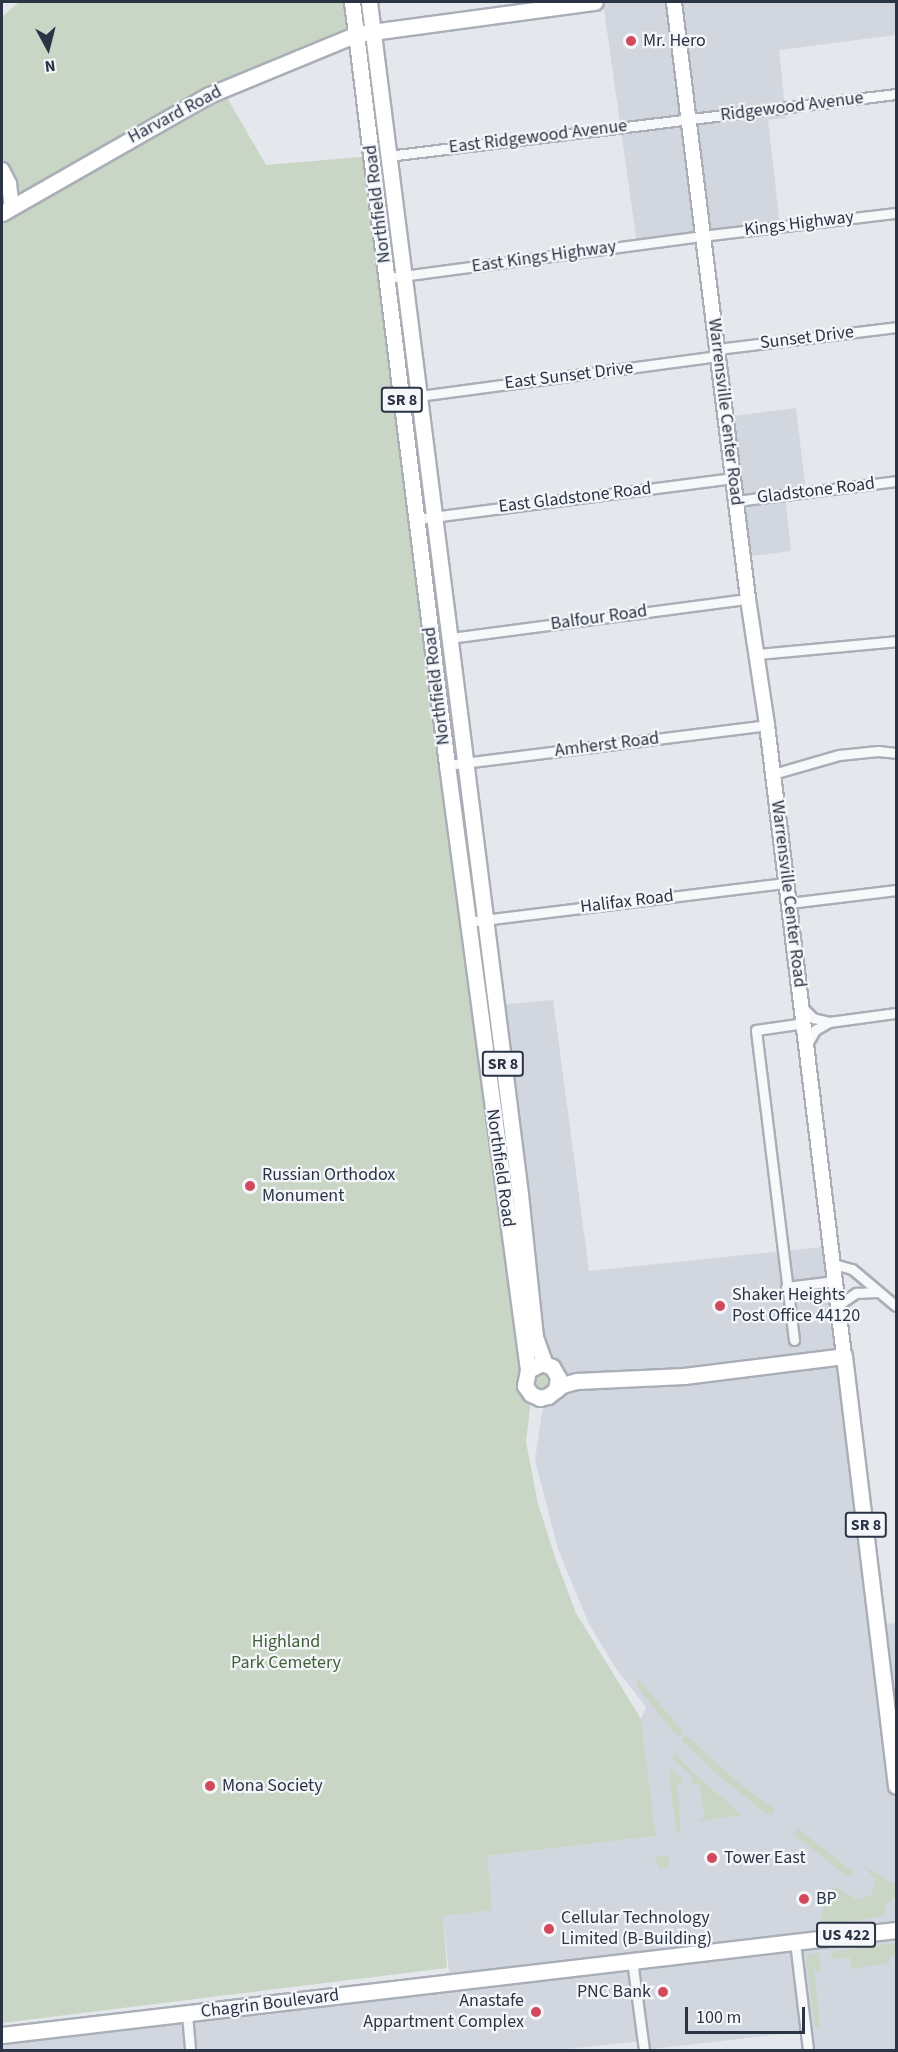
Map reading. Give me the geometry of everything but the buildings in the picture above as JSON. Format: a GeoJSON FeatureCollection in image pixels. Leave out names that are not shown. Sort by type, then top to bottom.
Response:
{"type":"FeatureCollection","features":[{"type":"Feature","properties":{"kind":"main road","name":"Northfield Road"},"geometry":{"type":"LineString","coordinates":[[352,2],[467,922],[528,1370]]}},
{"type":"Feature","properties":{"kind":"main road","name":"Northfield Road"},"geometry":{"type":"LineString","coordinates":[[369,2],[450,638],[535,1337],[550,1367]]}},
{"type":"Feature","properties":{"kind":"main road","name":"Harvard Road"},"geometry":{"type":"LineString","coordinates":[[5,206],[209,94],[357,34],[511,7],[595,2]]}},
{"type":"Feature","properties":{"kind":"main road","name":"Warrensville Center Road"},"geometry":{"type":"LineString","coordinates":[[674,2],[748,599],[767,725],[807,1044],[897,1786]]}},
{"type":"Feature","properties":{"kind":"main road"},"geometry":{"type":"LineString","coordinates":[[2,170],[9,184],[5,206]]}},
{"type":"Feature","properties":{"kind":"main road","name":"SR 8"},"geometry":{"type":"LineString","coordinates":[[528,1370],[524,1383],[531,1394],[544,1397],[577,1381],[657,1378],[844,1356]]}},
{"type":"Feature","properties":{"kind":"main road"},"geometry":{"type":"LineString","coordinates":[[528,1370],[537,1364],[550,1367],[558,1377],[556,1390]]}},
{"type":"Feature","properties":{"kind":"main road","name":"SR 8"},"geometry":{"type":"LineString","coordinates":[[550,1367],[570,1373],[619,1372],[657,1378]]}},
{"type":"Feature","properties":{"kind":"main road","name":"Chagrin Boulevard"},"geometry":{"type":"LineString","coordinates":[[2,2035],[897,1930]]}},
{"type":"Feature","properties":{"kind":"street","name":"Ridgewood Avenue"},"geometry":{"type":"LineString","coordinates":[[688,118],[897,94]]}},
{"type":"Feature","properties":{"kind":"street","name":"East Ridgewood Avenue"},"geometry":{"type":"LineString","coordinates":[[388,156],[688,118]]}},
{"type":"Feature","properties":{"kind":"street","name":"Kings Highway"},"geometry":{"type":"LineString","coordinates":[[702,236],[897,213]]}},
{"type":"Feature","properties":{"kind":"street","name":"East Kings Highway"},"geometry":{"type":"LineString","coordinates":[[387,278],[702,236]]}},
{"type":"Feature","properties":{"kind":"street","name":"Sunset Drive"},"geometry":{"type":"LineString","coordinates":[[718,353],[897,327]]}},
{"type":"Feature","properties":{"kind":"street","name":"East Sunset Drive"},"geometry":{"type":"LineString","coordinates":[[419,396],[718,353]]}},
{"type":"Feature","properties":{"kind":"street","name":"East Gladstone Road"},"geometry":{"type":"LineString","coordinates":[[417,519],[734,478]]}},
{"type":"Feature","properties":{"kind":"street","name":"Gladstone Road"},"geometry":{"type":"LineString","coordinates":[[736,501],[897,481]]}},
{"type":"Feature","properties":{"kind":"street","name":"Balfour Road"},"geometry":{"type":"LineString","coordinates":[[450,638],[748,599]]}},
{"type":"Feature","properties":{"kind":"street"},"geometry":{"type":"LineString","coordinates":[[757,654],[897,641]]}},
{"type":"Feature","properties":{"kind":"street","name":"Amherst Road"},"geometry":{"type":"LineString","coordinates":[[447,765],[767,725]]}},
{"type":"Feature","properties":{"kind":"street"},"geometry":{"type":"LineString","coordinates":[[773,774],[839,755],[897,753]]}},
{"type":"Feature","properties":{"kind":"street","name":"Halifax Road"},"geometry":{"type":"LineString","coordinates":[[467,922],[786,884]]}},
{"type":"Feature","properties":{"kind":"street"},"geometry":{"type":"LineString","coordinates":[[789,903],[897,890]]}},
{"type":"Feature","properties":{"kind":"street"},"geometry":{"type":"LineString","coordinates":[[802,1006],[813,1018],[829,1022],[897,1014]]}},
{"type":"Feature","properties":{"kind":"street"},"geometry":{"type":"LineString","coordinates":[[807,1044],[815,1030],[829,1022]]}},
{"type":"Feature","properties":{"kind":"street"},"geometry":{"type":"LineString","coordinates":[[794,1340],[756,1030],[804,1023]]}},
{"type":"Feature","properties":{"kind":"street"},"geometry":{"type":"LineString","coordinates":[[834,1264],[852,1269],[877,1292],[897,1306]]}},
{"type":"Feature","properties":{"kind":"street"},"geometry":{"type":"LineString","coordinates":[[786,1287],[835,1281]]}},
{"type":"Feature","properties":{"kind":"street"},"geometry":{"type":"LineString","coordinates":[[838,1305],[856,1293],[877,1292]]}},
{"type":"Feature","properties":{"kind":"street"},"geometry":{"type":"LineString","coordinates":[[795,1942],[808,2050]]}},
{"type":"Feature","properties":{"kind":"street"},"geometry":{"type":"LineString","coordinates":[[632,1960],[644,2050]]}},
{"type":"Feature","properties":{"kind":"street"},"geometry":{"type":"LineString","coordinates":[[187,2014],[190,2050]]}},
{"type":"Feature","properties":{"kind":"shaded area"},"geometry":{"type":"Polygon","coordinates":[[[603,2],[896,2],[896,35],[779,50],[786,118],[768,120],[780,226],[637,244],[603,2]]]}},
{"type":"Feature","properties":{"kind":"shaded area"},"geometry":{"type":"Polygon","coordinates":[[[796,408],[806,492],[785,495],[791,551],[743,557],[726,417],[796,408]]]}},
{"type":"Feature","properties":{"kind":"shaded area"},"geometry":{"type":"Polygon","coordinates":[[[553,1000],[589,1271],[832,1246],[879,1625],[896,1623],[896,2050],[808,2050],[806,2031],[643,2050],[642,2041],[558,2050],[2,2050],[2,2035],[450,1982],[443,1916],[487,1856],[656,1836],[641,1719],[646,1707],[615,1667],[589,1624],[558,1549],[535,1460],[542,1412],[548,1396],[556,1390],[545,1364],[495,1005],[553,1000]]]}},
{"type":"Feature","properties":{"kind":"green space","name":"Highland Park Cemetery"},"geometry":{"type":"Polygon","coordinates":[[[19,2],[352,2],[357,34],[222,89],[266,165],[372,156],[393,291],[398,288],[427,508],[422,509],[471,989],[499,1208],[525,1357],[520,1384],[530,1407],[526,1442],[538,1504],[576,1613],[641,1719],[656,1836],[487,1856],[492,1910],[443,1916],[447,1968],[2,2023],[2,17],[19,2]]]}},
{"type":"Feature","properties":{"kind":"green space"},"geometry":{"type":"Polygon","coordinates":[[[362,33],[381,149],[396,268],[391,266],[362,33]]]}},
{"type":"Feature","properties":{"kind":"green space"},"geometry":{"type":"Polygon","coordinates":[[[427,528],[431,531],[458,754],[452,755],[424,532],[427,528]]]}},
{"type":"Feature","properties":{"kind":"green space"},"geometry":{"type":"Polygon","coordinates":[[[456,777],[460,777],[460,913],[456,913],[456,777]]]}},
{"type":"Feature","properties":{"kind":"green space"},"geometry":{"type":"Polygon","coordinates":[[[474,933],[481,933],[515,1199],[513,1200],[474,933]]]}},
{"type":"Feature","properties":{"kind":"green space"},"geometry":{"type":"Polygon","coordinates":[[[538,1374],[544,1374],[548,1381],[544,1388],[538,1388],[534,1384],[534,1378],[538,1374]]]}},
{"type":"Feature","properties":{"kind":"green space"},"geometry":{"type":"Polygon","coordinates":[[[637,1677],[683,1731],[678,1737],[643,1695],[637,1685],[637,1677]]]}},
{"type":"Feature","properties":{"kind":"green space"},"geometry":{"type":"Polygon","coordinates":[[[686,1735],[739,1783],[774,1809],[773,1813],[769,1815],[760,1809],[719,1776],[681,1740],[686,1735]]]}},
{"type":"Feature","properties":{"kind":"green space"},"geometry":{"type":"Polygon","coordinates":[[[674,1753],[742,1815],[697,1821],[704,1817],[700,1784],[693,1785],[691,1775],[673,1760],[674,1753]]]}},
{"type":"Feature","properties":{"kind":"green space"},"geometry":{"type":"Polygon","coordinates":[[[669,1770],[673,1770],[683,1780],[683,1783],[677,1784],[681,1833],[676,1833],[669,1770]]]}},
{"type":"Feature","properties":{"kind":"green space"},"geometry":{"type":"Polygon","coordinates":[[[798,1829],[852,1871],[852,1875],[847,1876],[794,1835],[798,1829]]]}},
{"type":"Feature","properties":{"kind":"green space"},"geometry":{"type":"Polygon","coordinates":[[[669,1856],[670,1867],[659,1868],[654,1857],[669,1856]]]}},
{"type":"Feature","properties":{"kind":"green space"},"geometry":{"type":"Polygon","coordinates":[[[864,1865],[885,1880],[896,1884],[896,1896],[887,1904],[882,1916],[839,1924],[828,1924],[821,1921],[824,1905],[834,1886],[857,1900],[872,1894],[875,1880],[864,1865]]]}},
{"type":"Feature","properties":{"kind":"green space"},"geometry":{"type":"Polygon","coordinates":[[[896,1943],[896,1958],[892,1956],[888,1963],[852,1969],[850,1957],[832,1959],[831,1952],[896,1943]]]}},
{"type":"Feature","properties":{"kind":"green space"},"geometry":{"type":"Polygon","coordinates":[[[819,1953],[821,1970],[814,1971],[820,2026],[815,2027],[806,1960],[809,1954],[819,1953]]]}},
{"type":"Feature","properties":{"kind":"place","name":"Mr. Hero"},"geometry":{"type":"Point","coordinates":[631,41]}},
{"type":"Feature","properties":{"kind":"place","name":"Russian Orthodox Monument"},"geometry":{"type":"Point","coordinates":[250,1186]}},
{"type":"Feature","properties":{"kind":"place","name":"Shaker Heights Post Office 44120"},"geometry":{"type":"Point","coordinates":[720,1306]}},
{"type":"Feature","properties":{"kind":"place","name":"Mona Society"},"geometry":{"type":"Point","coordinates":[210,1786]}},
{"type":"Feature","properties":{"kind":"place","name":"Tower East"},"geometry":{"type":"Point","coordinates":[712,1858]}},
{"type":"Feature","properties":{"kind":"place","name":"BP"},"geometry":{"type":"Point","coordinates":[804,1899]}},
{"type":"Feature","properties":{"kind":"place","name":"Cellular Technology Limited (B-Building)"},"geometry":{"type":"Point","coordinates":[549,1929]}},
{"type":"Feature","properties":{"kind":"place","name":"PNC Bank"},"geometry":{"type":"Point","coordinates":[663,1992]}},
{"type":"Feature","properties":{"kind":"place","name":"Anastafe Appartment Complex"},"geometry":{"type":"Point","coordinates":[536,2012]}}]}
